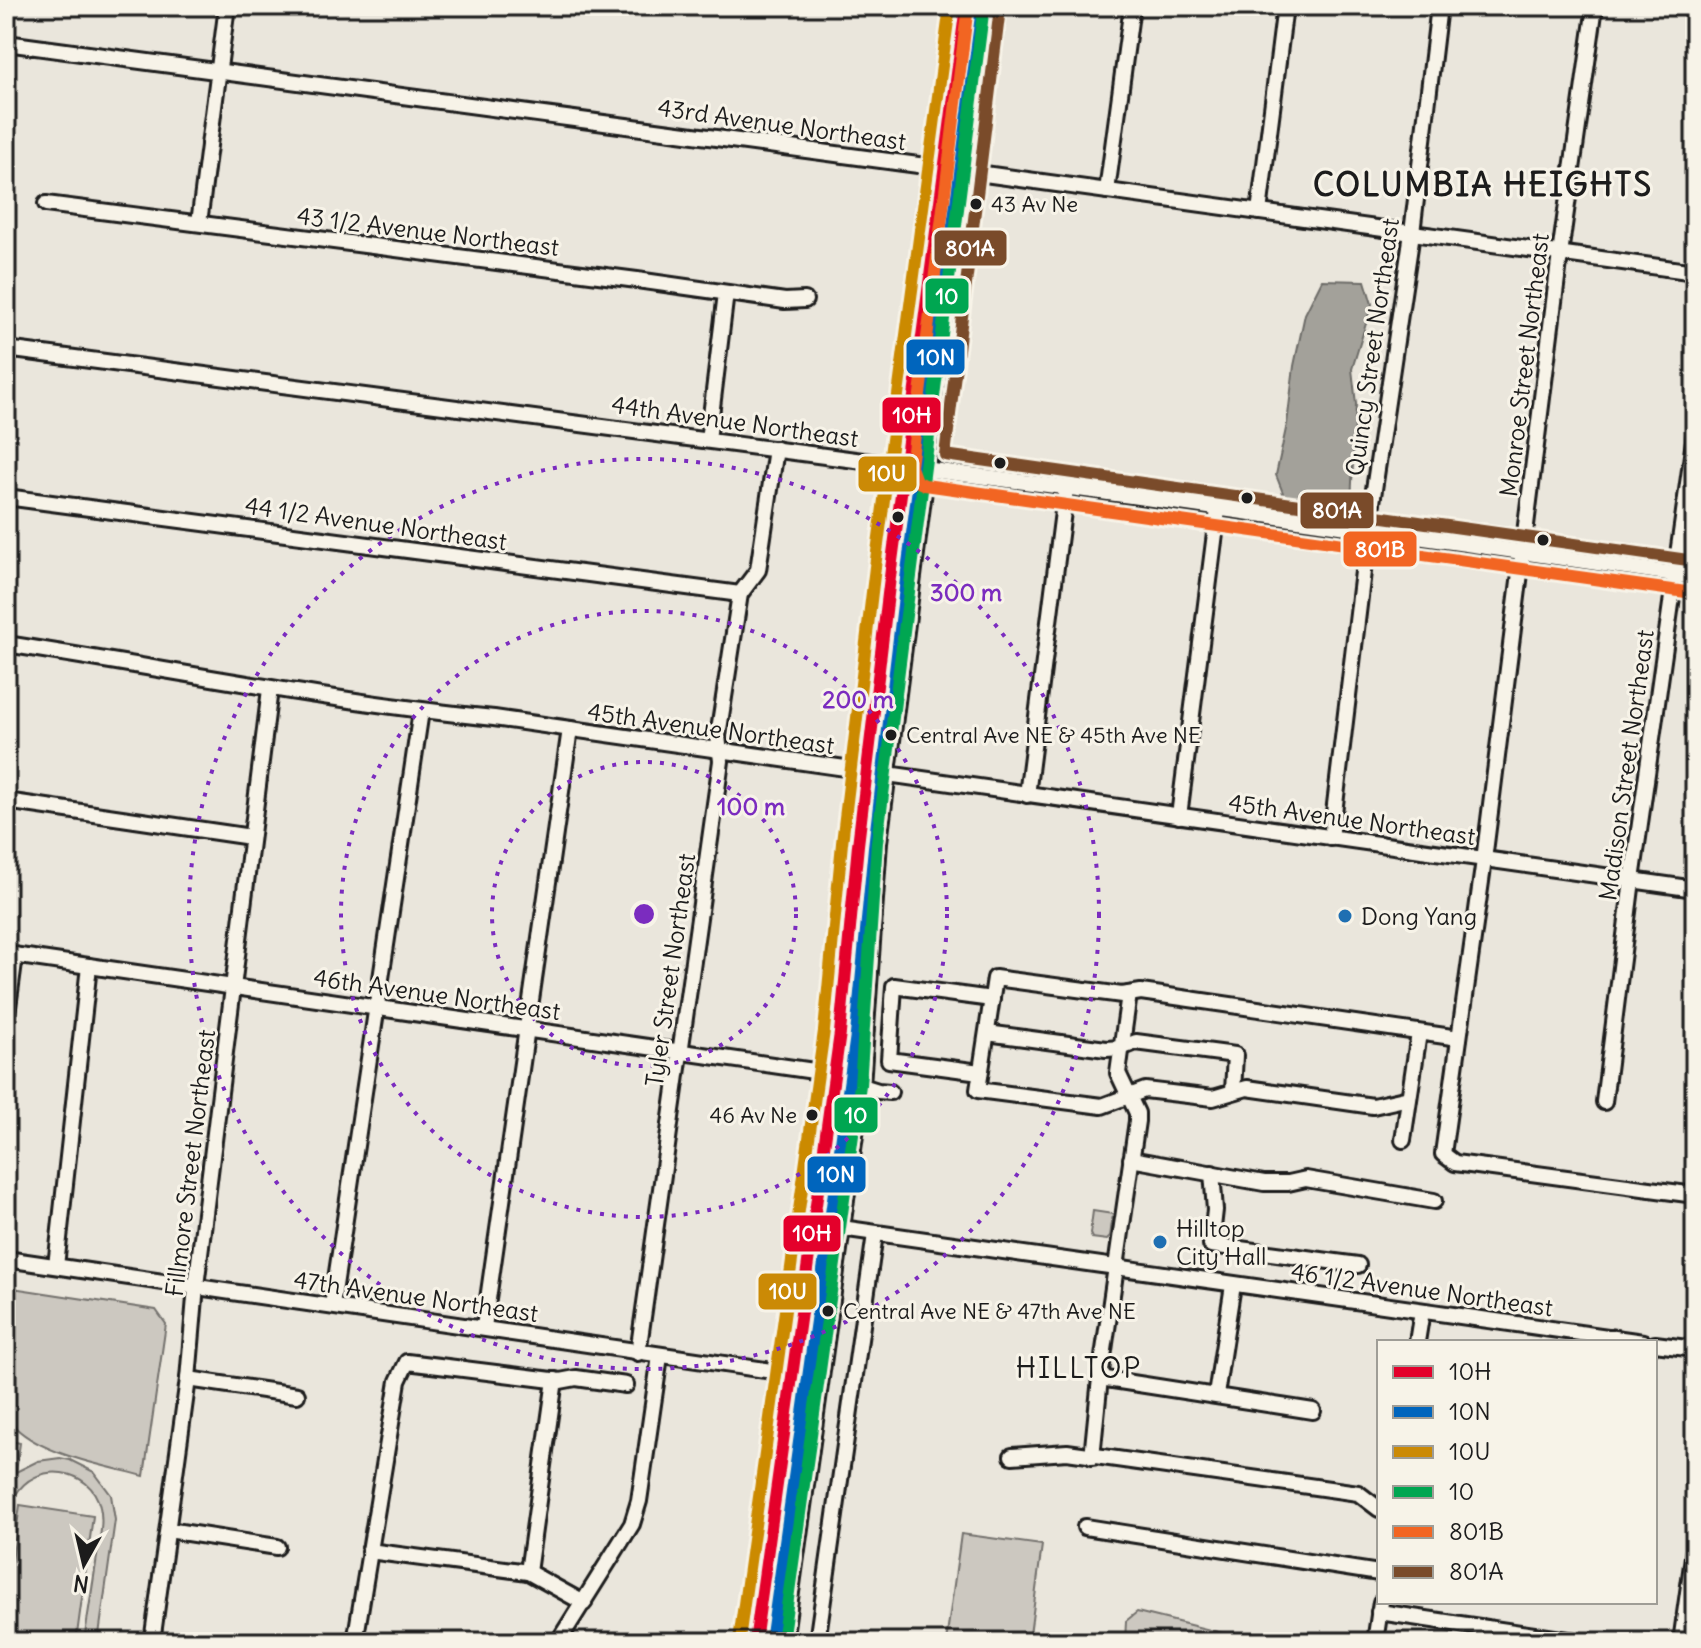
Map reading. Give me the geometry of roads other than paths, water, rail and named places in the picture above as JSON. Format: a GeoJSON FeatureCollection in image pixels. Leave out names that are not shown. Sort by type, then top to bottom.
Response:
{"type":"FeatureCollection","features":[{"type":"Feature","properties":{"kind":"main road"},"geometry":{"type":"LineString","coordinates":[[755,1642],[876,775],[927,469],[966,6]]}},
{"type":"Feature","properties":{"kind":"main road"},"geometry":{"type":"LineString","coordinates":[[782,1642],[860,1085],[875,864],[876,775],[905,466],[929,274],[954,170],[984,6]]}},
{"type":"Feature","properties":{"kind":"street"},"geometry":{"type":"LineString","coordinates":[[199,223],[227,6]]}},
{"type":"Feature","properties":{"kind":"street"},"geometry":{"type":"LineString","coordinates":[[1107,191],[1132,6]]}},
{"type":"Feature","properties":{"kind":"street"},"geometry":{"type":"LineString","coordinates":[[1259,212],[1285,6]]}},
{"type":"Feature","properties":{"kind":"street","name":"Quincy Street Northeast"},"geometry":{"type":"LineString","coordinates":[[1331,838],[1368,530],[1412,233],[1439,6]]}},
{"type":"Feature","properties":{"kind":"street","name":"Monroe Street Northeast"},"geometry":{"type":"LineString","coordinates":[[1595,6],[1560,254],[1484,860],[1443,1148],[1446,1158],[1455,1163],[1695,1195]]}},
{"type":"Feature","properties":{"kind":"street","name":"43rd Avenue Northeast"},"geometry":{"type":"LineString","coordinates":[[6,43],[1695,272]]}},
{"type":"Feature","properties":{"kind":"street","name":"43 1/2 Avenue Northeast"},"geometry":{"type":"LineString","coordinates":[[46,204],[785,301],[805,300]]}},
{"type":"Feature","properties":{"kind":"street"},"geometry":{"type":"LineString","coordinates":[[708,440],[726,293]]}},
{"type":"Feature","properties":{"kind":"street","name":"44th Avenue Northeast"},"geometry":{"type":"LineString","coordinates":[[6,349],[905,466],[1695,577]]}},
{"type":"Feature","properties":{"kind":"street","name":"Madison Street Northeast"},"geometry":{"type":"LineString","coordinates":[[1604,1102],[1695,434]]}},
{"type":"Feature","properties":{"kind":"street"},"geometry":{"type":"LineString","coordinates":[[740,594],[758,570],[776,449]]}},
{"type":"Feature","properties":{"kind":"street"},"geometry":{"type":"LineString","coordinates":[[1027,795],[1066,488]]}},
{"type":"Feature","properties":{"kind":"street","name":"44 1/2 Avenue Northeast"},"geometry":{"type":"LineString","coordinates":[[6,497],[740,594]]}},
{"type":"Feature","properties":{"kind":"street"},"geometry":{"type":"LineString","coordinates":[[1179,816],[1218,510]]}},
{"type":"Feature","properties":{"kind":"street","name":"Tyler Street Northeast"},"geometry":{"type":"LineString","coordinates":[[638,1353],[721,761],[718,736],[740,594]]}},
{"type":"Feature","properties":{"kind":"street","name":"45th Avenue Northeast"},"geometry":{"type":"LineString","coordinates":[[6,644],[421,711],[570,729],[876,775],[1695,889]]}},
{"type":"Feature","properties":{"kind":"street","name":"Fillmore Street Northeast"},"geometry":{"type":"LineString","coordinates":[[152,1642],[188,1379],[196,1286],[270,689]]}},
{"type":"Feature","properties":{"kind":"street"},"geometry":{"type":"LineString","coordinates":[[332,1306],[421,711]]}},
{"type":"Feature","properties":{"kind":"street"},"geometry":{"type":"LineString","coordinates":[[484,1327],[570,729]]}},
{"type":"Feature","properties":{"kind":"street"},"geometry":{"type":"LineString","coordinates":[[6,801],[251,837]]}},
{"type":"Feature","properties":{"kind":"street"},"geometry":{"type":"LineString","coordinates":[[6,1022],[11,954]]}},
{"type":"Feature","properties":{"kind":"street","name":"46th Avenue Northeast"},"geometry":{"type":"LineString","coordinates":[[11,954],[814,1071],[890,1092]]}},
{"type":"Feature","properties":{"kind":"street"},"geometry":{"type":"LineString","coordinates":[[56,1266],[89,966]]}},
{"type":"Feature","properties":{"kind":"street"},"geometry":{"type":"LineString","coordinates":[[1409,1098],[1373,1106],[1247,1088],[1213,1098],[1145,1090],[1102,1106],[978,1090],[995,978],[1122,995],[1141,992],[1459,1038]]}},
{"type":"Feature","properties":{"kind":"street"},"geometry":{"type":"LineString","coordinates":[[980,1072],[889,1060],[894,986],[992,999]]}},
{"type":"Feature","properties":{"kind":"street"},"geometry":{"type":"LineString","coordinates":[[1092,1457],[1137,1113],[1118,1073],[1129,994]]}},
{"type":"Feature","properties":{"kind":"street"},"geometry":{"type":"LineString","coordinates":[[987,1033],[1106,1049],[1121,1048],[1136,1042],[1235,1055],[1233,1091]]}},
{"type":"Feature","properties":{"kind":"street"},"geometry":{"type":"LineString","coordinates":[[1403,1140],[1419,1033]]}},
{"type":"Feature","properties":{"kind":"street"},"geometry":{"type":"LineString","coordinates":[[1131,1159],[1264,1183],[1306,1179],[1434,1201]]}},
{"type":"Feature","properties":{"kind":"street"},"geometry":{"type":"LineString","coordinates":[[1212,1173],[1215,1210],[1211,1245],[1358,1265]]}},
{"type":"Feature","properties":{"kind":"street","name":"46 1/2 Avenue Northeast"},"geometry":{"type":"LineString","coordinates":[[813,1224],[1629,1340]]}},
{"type":"Feature","properties":{"kind":"street"},"geometry":{"type":"LineString","coordinates":[[817,1642],[875,1234]]}},
{"type":"Feature","properties":{"kind":"street","name":"47th Avenue Northeast"},"geometry":{"type":"LineString","coordinates":[[6,1259],[820,1378]]}},
{"type":"Feature","properties":{"kind":"street"},"geometry":{"type":"LineString","coordinates":[[1216,1395],[1233,1285]]}},
{"type":"Feature","properties":{"kind":"street"},"geometry":{"type":"LineString","coordinates":[[1417,1340],[1422,1311]]}},
{"type":"Feature","properties":{"kind":"street"},"geometry":{"type":"LineString","coordinates":[[1657,1344],[1695,1349]]}},
{"type":"Feature","properties":{"kind":"street"},"geometry":{"type":"LineString","coordinates":[[558,1642],[632,1524],[639,1501],[660,1356]]}},
{"type":"Feature","properties":{"kind":"street"},"geometry":{"type":"LineString","coordinates":[[355,1642],[398,1381],[407,1362],[555,1380],[576,1378],[626,1385]]}},
{"type":"Feature","properties":{"kind":"street"},"geometry":{"type":"LineString","coordinates":[[1100,1378],[1313,1411]]}},
{"type":"Feature","properties":{"kind":"street"},"geometry":{"type":"LineString","coordinates":[[188,1379],[297,1395]]}},
{"type":"Feature","properties":{"kind":"street"},"geometry":{"type":"LineString","coordinates":[[528,1572],[555,1380]]}},
{"type":"Feature","properties":{"kind":"street"},"geometry":{"type":"LineString","coordinates":[[1012,1456],[1067,1452],[1358,1493],[1377,1507]]}},
{"type":"Feature","properties":{"kind":"street"},"geometry":{"type":"LineString","coordinates":[[1085,1527],[1377,1573]]}},
{"type":"Feature","properties":{"kind":"street"},"geometry":{"type":"LineString","coordinates":[[168,1530],[277,1547]]}},
{"type":"Feature","properties":{"kind":"street"},"geometry":{"type":"LineString","coordinates":[[1681,1642],[1695,1543]]}},
{"type":"Feature","properties":{"kind":"street"},"geometry":{"type":"LineString","coordinates":[[369,1551],[528,1572],[584,1603]]}},
{"type":"Feature","properties":{"kind":"street"},"geometry":{"type":"LineString","coordinates":[[1375,1642],[1380,1607],[1582,1642]]}},
{"type":"Feature","properties":{"kind":"place","name":"43 Av Ne"},"geometry":{"type":"Point","coordinates":[976,204]}},
{"type":"Feature","properties":{"kind":"place","name":"Central Ave NE & 45th Ave NE"},"geometry":{"type":"Point","coordinates":[891,735]}},
{"type":"Feature","properties":{"kind":"place","name":"Dong Yang"},"geometry":{"type":"Point","coordinates":[1345,916]}},
{"type":"Feature","properties":{"kind":"place","name":"46 Av Ne"},"geometry":{"type":"Point","coordinates":[812,1115]}},
{"type":"Feature","properties":{"kind":"place","name":"Hilltop City Hall"},"geometry":{"type":"Point","coordinates":[1160,1242]}},
{"type":"Feature","properties":{"kind":"place","name":"Central Ave NE & 47th Ave NE"},"geometry":{"type":"Point","coordinates":[828,1311]}},
{"type":"Feature","properties":{"kind":"district","name":"COLUMBIA HEIGHTS"},"geometry":{"type":"Point","coordinates":[1483,184]}},
{"type":"Feature","properties":{"kind":"district","name":"HILLTOP"},"geometry":{"type":"Point","coordinates":[1079,1368]}}]}
